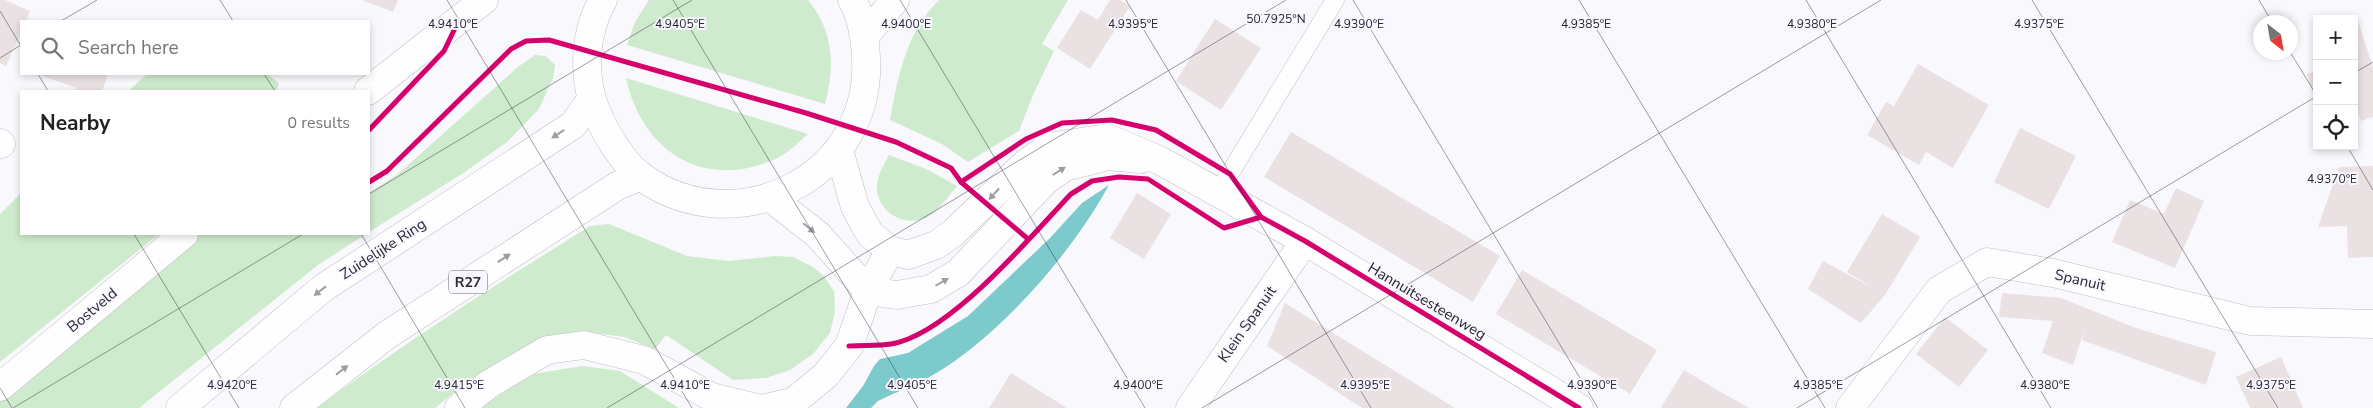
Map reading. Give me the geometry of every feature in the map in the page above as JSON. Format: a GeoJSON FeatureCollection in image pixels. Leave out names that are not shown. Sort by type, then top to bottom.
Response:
{"type":"FeatureCollection","features":[{"type":"Feature","properties":{"kind":"main road"},"geometry":{"type":"LineString","coordinates":[[369,90],[484,0]]}},
{"type":"Feature","properties":{"kind":"main road"},"geometry":{"type":"LineString","coordinates":[[604,0],[590,37],[587,68],[591,100],[608,139],[641,176],[666,191],[700,202],[736,205],[771,198],[808,179],[839,150],[858,115],[867,76],[865,36],[852,0]]}},
{"type":"Feature","properties":{"kind":"main road"},"geometry":{"type":"LineString","coordinates":[[865,36],[894,0]]}},
{"type":"Feature","properties":{"kind":"main road","name":"Zuidelijke Ring"},"geometry":{"type":"LineString","coordinates":[[180,408],[323,288],[573,125],[591,100]]}},
{"type":"Feature","properties":{"kind":"main road","name":"Hannuitsesteenweg"},"geometry":{"type":"LineString","coordinates":[[890,250],[908,255],[936,245],[960,227],[1026,163],[1050,147],[1108,138],[1159,160],[1305,240],[1579,408]]}},
{"type":"Feature","properties":{"kind":"main road"},"geometry":{"type":"LineString","coordinates":[[766,408],[793,402],[826,375],[849,346],[868,291],[890,250],[870,234],[855,207],[839,150]]}},
{"type":"Feature","properties":{"kind":"main road","name":"Hannuitsesteenweg"},"geometry":{"type":"LineString","coordinates":[[868,291],[897,296],[931,289],[958,273],[1046,180],[1065,168],[1108,156],[1159,160]]}},
{"type":"Feature","properties":{"kind":"main road","name":"R27"},"geometry":{"type":"LineString","coordinates":[[294,408],[388,335],[617,186],[641,176]]}},
{"type":"Feature","properties":{"kind":"main road"},"geometry":{"type":"LineString","coordinates":[[771,198],[818,235],[868,291]]}},
{"type":"Feature","properties":{"kind":"main road","name":"Bostveld"},"geometry":{"type":"LineString","coordinates":[[0,387],[183,235]]}},
{"type":"Feature","properties":{"kind":"main road","name":"Klein Spanuit"},"geometry":{"type":"LineString","coordinates":[[1190,408],[1305,240]]}},
{"type":"Feature","properties":{"kind":"main road","name":"Spanuit"},"geometry":{"type":"LineString","coordinates":[[1850,408],[1939,290],[1987,262],[2053,273],[2250,321],[2373,324]]}},
{"type":"Feature","properties":{"kind":"main road"},"geometry":{"type":"LineString","coordinates":[[459,408],[489,384],[547,350],[584,345],[644,360],[712,397],[757,408]]}},
{"type":"Feature","properties":{"kind":"lane"},"geometry":{"type":"LineString","coordinates":[[1218,193],[1335,0]]}},
{"type":"Feature","properties":{"kind":"green space"},"geometry":{"type":"Polygon","coordinates":[[[649,0],[808,0],[823,24],[830,49],[830,76],[825,104],[627,45],[635,22],[649,0]]]}},
{"type":"Feature","properties":{"kind":"green space"},"geometry":{"type":"Polygon","coordinates":[[[939,0],[1068,0],[1042,44],[1054,51],[1033,95],[1019,131],[968,162],[942,144],[890,120],[900,71],[911,41],[919,26],[939,0]]]}},
{"type":"Feature","properties":{"kind":"green space"},"geometry":{"type":"Polygon","coordinates":[[[535,55],[546,56],[555,65],[553,78],[539,109],[507,142],[462,174],[370,231],[370,192],[398,174],[519,66],[535,55]]]}},
{"type":"Feature","properties":{"kind":"green space"},"geometry":{"type":"Polygon","coordinates":[[[146,75],[268,75],[279,83],[276,90],[130,90],[146,75]]]}},
{"type":"Feature","properties":{"kind":"green space"},"geometry":{"type":"Polygon","coordinates":[[[626,78],[808,134],[785,154],[768,162],[742,169],[718,170],[696,165],[676,156],[659,142],[645,124],[633,103],[626,78]]]}},
{"type":"Feature","properties":{"kind":"green space"},"geometry":{"type":"Polygon","coordinates":[[[889,155],[926,169],[957,186],[932,215],[919,220],[901,219],[886,209],[878,194],[877,184],[879,176],[889,155]]]}},
{"type":"Feature","properties":{"kind":"green space"},"geometry":{"type":"Polygon","coordinates":[[[20,194],[20,235],[158,235],[0,362],[0,214],[20,194]]]}},
{"type":"Feature","properties":{"kind":"green space"},"geometry":{"type":"Polygon","coordinates":[[[609,224],[687,256],[728,261],[775,256],[793,257],[813,267],[823,275],[834,291],[835,311],[830,333],[813,354],[790,370],[766,378],[733,380],[666,335],[655,349],[624,337],[595,333],[563,335],[529,345],[463,385],[435,408],[317,408],[418,337],[520,270],[590,226],[609,224]]]}},
{"type":"Feature","properties":{"kind":"green space"},"geometry":{"type":"Polygon","coordinates":[[[198,235],[364,235],[318,265],[139,408],[0,408],[0,402],[198,235]]]}},
{"type":"Feature","properties":{"kind":"green space"},"geometry":{"type":"Polygon","coordinates":[[[583,366],[620,371],[679,408],[478,408],[533,374],[583,366]]]}},
{"type":"Feature","properties":{"kind":"water"},"geometry":{"type":"Polygon","coordinates":[[[1109,185],[1094,211],[1055,265],[1008,316],[984,338],[933,375],[878,401],[871,408],[846,408],[880,359],[908,353],[968,316],[1050,238],[1082,203],[1109,185]]]}},
{"type":"Feature","properties":{"kind":"building"},"geometry":{"type":"Polygon","coordinates":[[[0,0],[5,0],[30,11],[26,20],[20,20],[20,34],[6,66],[0,63],[0,0]]]}},
{"type":"Feature","properties":{"kind":"building"},"geometry":{"type":"Polygon","coordinates":[[[362,0],[398,0],[393,12],[362,0]]]}},
{"type":"Feature","properties":{"kind":"building"},"geometry":{"type":"Polygon","coordinates":[[[1110,0],[1120,0],[1130,6],[1090,69],[1057,48],[1081,10],[1098,20],[1110,0]]]}},
{"type":"Feature","properties":{"kind":"building"},"geometry":{"type":"Polygon","coordinates":[[[1215,19],[1261,48],[1221,110],[1176,81],[1215,19]]]}},
{"type":"Feature","properties":{"kind":"building"},"geometry":{"type":"Polygon","coordinates":[[[2358,21],[2373,67],[2373,117],[2361,121],[2359,114],[2358,21]]]}},
{"type":"Feature","properties":{"kind":"building"},"geometry":{"type":"Polygon","coordinates":[[[1918,64],[1989,105],[1953,168],[1926,152],[1919,165],[1867,135],[1886,102],[1894,106],[1918,64]]]}},
{"type":"Feature","properties":{"kind":"building"},"geometry":{"type":"Polygon","coordinates":[[[2313,72],[2313,93],[2307,74],[2313,72]]]}},
{"type":"Feature","properties":{"kind":"building"},"geometry":{"type":"Polygon","coordinates":[[[40,75],[108,75],[102,90],[76,90],[77,88],[40,75]]]}},
{"type":"Feature","properties":{"kind":"building"},"geometry":{"type":"Polygon","coordinates":[[[2020,128],[2076,156],[2049,209],[1994,182],[2020,128]]]}},
{"type":"Feature","properties":{"kind":"building"},"geometry":{"type":"Polygon","coordinates":[[[1291,132],[1500,256],[1473,302],[1264,177],[1291,132]]]}},
{"type":"Feature","properties":{"kind":"building"},"geometry":{"type":"Polygon","coordinates":[[[2373,166],[2373,257],[2348,258],[2347,226],[2318,227],[2339,167],[2373,166]]]}},
{"type":"Feature","properties":{"kind":"building"},"geometry":{"type":"Polygon","coordinates":[[[2176,188],[2204,201],[2175,268],[2112,242],[2130,200],[2164,214],[2176,188]]]}},
{"type":"Feature","properties":{"kind":"building"},"geometry":{"type":"Polygon","coordinates":[[[1137,193],[1171,214],[1144,259],[1110,238],[1137,193]]]}},
{"type":"Feature","properties":{"kind":"building"},"geometry":{"type":"Polygon","coordinates":[[[1882,214],[1920,237],[1885,295],[1861,323],[1808,289],[1823,261],[1875,289],[1847,272],[1882,214]]]}},
{"type":"Feature","properties":{"kind":"building"},"geometry":{"type":"Polygon","coordinates":[[[1522,270],[1657,350],[1630,394],[1496,314],[1522,270]]]}},
{"type":"Feature","properties":{"kind":"building"},"geometry":{"type":"Polygon","coordinates":[[[2002,293],[2061,298],[2136,328],[2216,352],[2206,385],[2082,340],[2085,327],[2073,365],[2042,353],[2053,321],[1999,317],[2002,293]]]}},
{"type":"Feature","properties":{"kind":"building"},"geometry":{"type":"Polygon","coordinates":[[[1285,303],[1455,408],[1362,408],[1267,346],[1285,303]]]}},
{"type":"Feature","properties":{"kind":"building"},"geometry":{"type":"Polygon","coordinates":[[[1945,317],[1988,350],[1959,387],[1916,354],[1945,317]]]}},
{"type":"Feature","properties":{"kind":"building"},"geometry":{"type":"Polygon","coordinates":[[[2281,357],[2303,408],[2250,408],[2236,377],[2281,357]]]}},
{"type":"Feature","properties":{"kind":"building"},"geometry":{"type":"Polygon","coordinates":[[[1684,370],[1719,391],[1749,408],[1661,408],[1684,370]]]}},
{"type":"Feature","properties":{"kind":"building"},"geometry":{"type":"Polygon","coordinates":[[[1011,373],[1067,408],[989,408],[1011,373]]]}},
{"type":"Feature","properties":{"kind":"cycle path"},"geometry":{"type":"LineString","coordinates":[[370,129],[444,51],[458,22]]}},
{"type":"Feature","properties":{"kind":"cycle path"},"geometry":{"type":"LineString","coordinates":[[370,181],[387,171],[511,49],[526,41],[549,40],[806,113],[896,142],[951,168],[961,182],[1028,239]]}},
{"type":"Feature","properties":{"kind":"cycle path"},"geometry":{"type":"LineString","coordinates":[[961,182],[1026,139],[1062,123],[1112,120],[1156,130],[1230,174],[1261,217],[1305,241],[1579,408]]}},
{"type":"Feature","properties":{"kind":"cycle path"},"geometry":{"type":"LineString","coordinates":[[849,346],[891,344],[914,337],[938,323],[963,304],[1012,258],[1071,194],[1092,181],[1119,177],[1148,179],[1224,228],[1261,217]]}}]}
